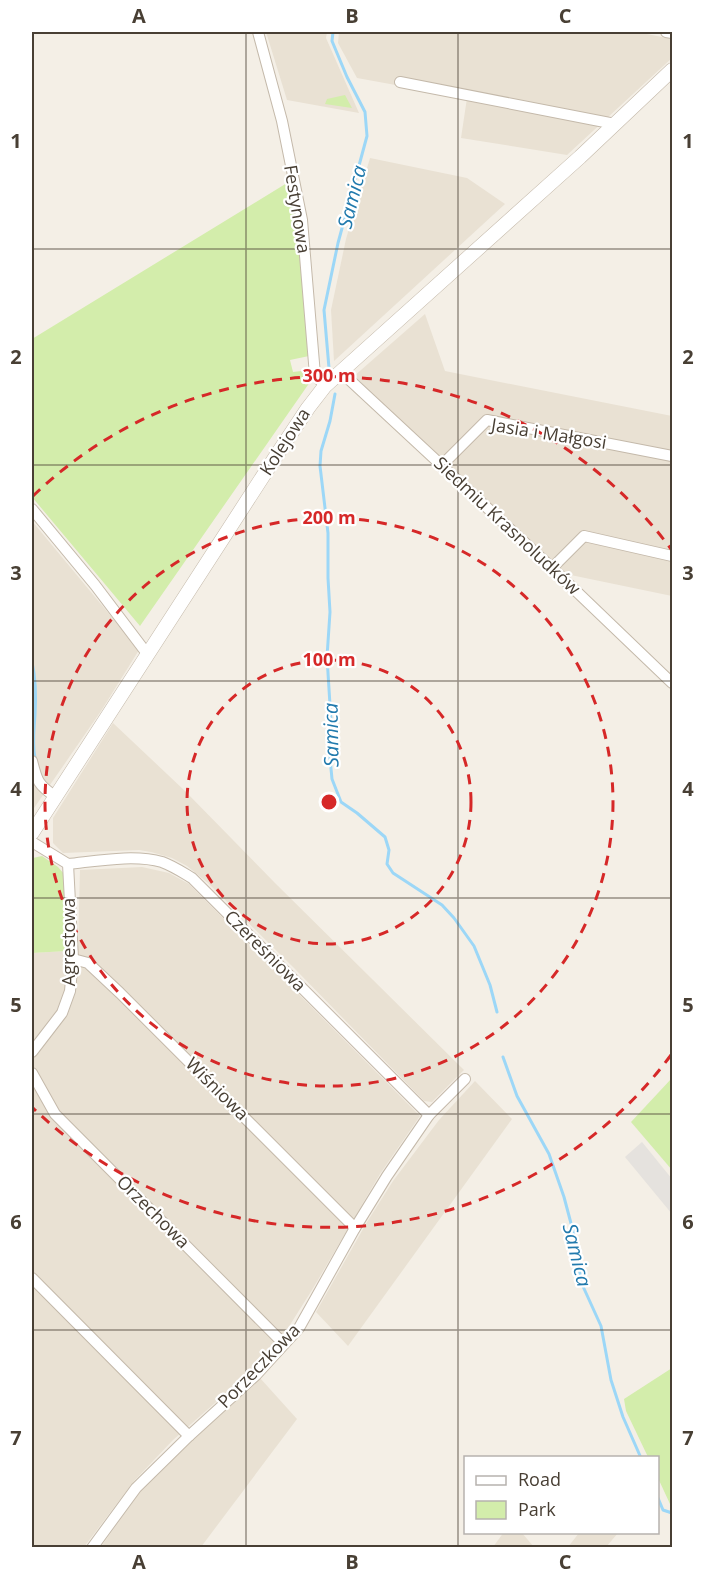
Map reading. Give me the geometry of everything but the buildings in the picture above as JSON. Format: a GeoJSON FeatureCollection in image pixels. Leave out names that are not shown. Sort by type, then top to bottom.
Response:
{"type":"FeatureCollection","features":[{"type":"Feature","properties":{"kind":"street","name":"Festynowa"},"geometry":{"type":"LineString","coordinates":[[258,32],[282,121],[302,220],[315,375],[325,386]]}},
{"type":"Feature","properties":{"kind":"street"},"geometry":{"type":"LineString","coordinates":[[666,32],[672,33]]}},
{"type":"Feature","properties":{"kind":"street","name":"Kolejowa"},"geometry":{"type":"LineString","coordinates":[[32,833],[278,453],[325,386],[672,70]]}},
{"type":"Feature","properties":{"kind":"street"},"geometry":{"type":"LineString","coordinates":[[400,82],[615,124]]}},
{"type":"Feature","properties":{"kind":"street","name":"Siedmiu Krasnoludków"},"geometry":{"type":"LineString","coordinates":[[340,371],[672,683]]}},
{"type":"Feature","properties":{"kind":"street","name":"Jasia i Małgosi"},"geometry":{"type":"LineString","coordinates":[[441,466],[487,420],[672,456]]}},
{"type":"Feature","properties":{"kind":"street"},"geometry":{"type":"LineString","coordinates":[[32,509],[95,585],[148,655]]}},
{"type":"Feature","properties":{"kind":"street"},"geometry":{"type":"LineString","coordinates":[[552,568],[584,536],[672,556]]}},
{"type":"Feature","properties":{"kind":"street"},"geometry":{"type":"LineString","coordinates":[[32,761],[36,778],[42,788],[56,797]]}},
{"type":"Feature","properties":{"kind":"street"},"geometry":{"type":"LineString","coordinates":[[32,842],[68,864]]}},
{"type":"Feature","properties":{"kind":"street","name":"Czereśniowa"},"geometry":{"type":"LineString","coordinates":[[68,864],[131,858],[146,859],[162,862],[192,878],[429,1115]]}},
{"type":"Feature","properties":{"kind":"street","name":"Agrestowa"},"geometry":{"type":"LineString","coordinates":[[32,1052],[62,1012],[70,991],[73,959],[68,864]]}},
{"type":"Feature","properties":{"kind":"street","name":"Wiśniowa"},"geometry":{"type":"LineString","coordinates":[[73,959],[88,963],[120,993],[356,1228]]}},
{"type":"Feature","properties":{"kind":"street","name":"Orzechowa"},"geometry":{"type":"LineString","coordinates":[[32,1073],[55,1114],[284,1344]]}},
{"type":"Feature","properties":{"kind":"street","name":"Porzeczkowa"},"geometry":{"type":"LineString","coordinates":[[92,1548],[136,1488],[256,1375],[299,1328],[387,1176],[429,1115],[465,1079]]}},
{"type":"Feature","properties":{"kind":"street"},"geometry":{"type":"LineString","coordinates":[[32,1278],[189,1436]]}},
{"type":"Feature","properties":{"kind":"shaded area"},"geometry":{"type":"Polygon","coordinates":[[[266,32],[327,32],[326,38],[359,113],[287,100],[266,32]]]}},
{"type":"Feature","properties":{"kind":"shaded area"},"geometry":{"type":"Polygon","coordinates":[[[339,32],[637,32],[672,39],[672,58],[567,155],[461,138],[467,98],[357,78],[338,43],[339,32]]]}},
{"type":"Feature","properties":{"kind":"shaded area"},"geometry":{"type":"Polygon","coordinates":[[[370,158],[467,178],[505,204],[334,361],[331,310],[346,239],[370,158]]]}},
{"type":"Feature","properties":{"kind":"shaded area"},"geometry":{"type":"Polygon","coordinates":[[[425,314],[445,371],[672,416],[672,596],[561,573],[353,377],[425,314]]]}},
{"type":"Feature","properties":{"kind":"shaded area"},"geometry":{"type":"Polygon","coordinates":[[[32,521],[139,650],[101,711],[32,811],[32,521]]]}},
{"type":"Feature","properties":{"kind":"shaded area"},"geometry":{"type":"Polygon","coordinates":[[[113,723],[185,791],[464,1070],[432,1102],[424,1101],[294,968],[208,883],[187,866],[172,858],[139,850],[63,853],[53,843],[53,818],[113,723]]]}},
{"type":"Feature","properties":{"kind":"shaded area"},"geometry":{"type":"Polygon","coordinates":[[[142,867],[169,873],[189,884],[420,1116],[380,1174],[288,1328],[250,1372],[173,1440],[134,1481],[84,1547],[32,1548],[32,953],[67,951],[78,945],[80,870],[142,867]]]}},
{"type":"Feature","properties":{"kind":"shaded area"},"geometry":{"type":"Polygon","coordinates":[[[475,1081],[512,1119],[348,1346],[316,1312],[393,1181],[439,1120],[475,1081]]]}},
{"type":"Feature","properties":{"kind":"shaded area"},"geometry":{"type":"Polygon","coordinates":[[[642,1142],[672,1179],[672,1214],[625,1157],[642,1142]]]}},
{"type":"Feature","properties":{"kind":"shaded area"},"geometry":{"type":"Polygon","coordinates":[[[260,1378],[297,1419],[201,1547],[100,1548],[144,1486],[260,1378]]]}},
{"type":"Feature","properties":{"kind":"shaded area"},"geometry":{"type":"Polygon","coordinates":[[[503,1534],[523,1534],[534,1547],[493,1547],[503,1534]]]}},
{"type":"Feature","properties":{"kind":"shaded area"},"geometry":{"type":"Polygon","coordinates":[[[578,1534],[617,1534],[606,1547],[568,1547],[578,1534]]]}},
{"type":"Feature","properties":{"kind":"green space"},"geometry":{"type":"Polygon","coordinates":[[[345,95],[352,108],[325,104],[327,99],[345,95]]]}},
{"type":"Feature","properties":{"kind":"green space"},"geometry":{"type":"Polygon","coordinates":[[[287,183],[296,216],[309,356],[290,360],[293,372],[310,370],[310,382],[140,626],[32,497],[32,339],[287,183]]]}},
{"type":"Feature","properties":{"kind":"green space"},"geometry":{"type":"Polygon","coordinates":[[[42,856],[64,874],[67,951],[32,953],[32,860],[42,856]]]}},
{"type":"Feature","properties":{"kind":"green space"},"geometry":{"type":"Polygon","coordinates":[[[672,1078],[672,1170],[631,1122],[672,1078]]]}},
{"type":"Feature","properties":{"kind":"green space"},"geometry":{"type":"Polygon","coordinates":[[[672,1368],[672,1505],[659,1480],[659,1456],[648,1456],[626,1411],[624,1399],[672,1368]]]}},
{"type":"Feature","properties":{"kind":"waterway","name":"Samica"},"geometry":{"type":"LineString","coordinates":[[329,368],[324,310],[338,243],[367,136],[365,112],[332,41],[333,32]]}},
{"type":"Feature","properties":{"kind":"waterway","name":"Samica"},"geometry":{"type":"LineString","coordinates":[[335,394],[321,451],[320,466],[328,533],[330,612],[327,657],[332,779],[341,802],[385,837],[389,850],[387,864],[393,873],[442,905],[474,946],[490,985],[497,1012]]}},
{"type":"Feature","properties":{"kind":"waterway"},"geometry":{"type":"LineString","coordinates":[[32,662],[35,688],[33,742],[35,758]]}},
{"type":"Feature","properties":{"kind":"waterway","name":"Samica"},"geometry":{"type":"LineString","coordinates":[[503,1057],[517,1096],[549,1154],[564,1197],[577,1246],[581,1282],[601,1326],[611,1380],[623,1417],[640,1456]]}},
{"type":"Feature","properties":{"kind":"waterway","name":"Samica"},"geometry":{"type":"LineString","coordinates":[[659,1500],[663,1510],[672,1513]]}}]}
